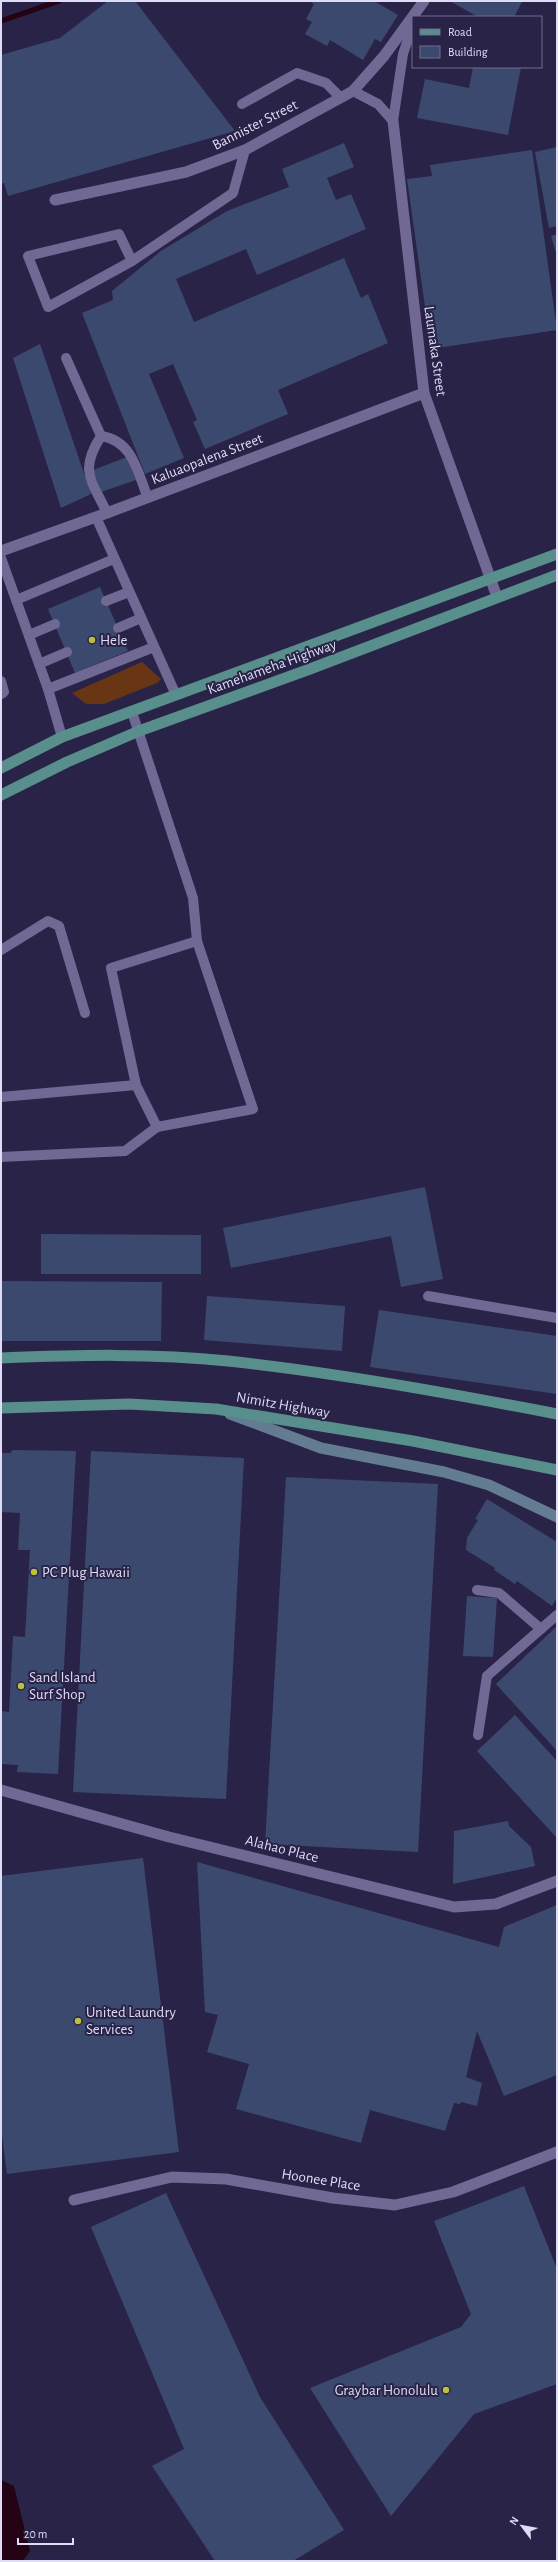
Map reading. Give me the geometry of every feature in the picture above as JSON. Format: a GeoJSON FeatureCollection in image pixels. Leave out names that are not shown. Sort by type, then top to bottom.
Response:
{"type":"FeatureCollection","features":[{"type":"Feature","properties":{"kind":"main road","name":"Kamehameha Highway"},"geometry":{"type":"LineString","coordinates":[[1,768],[62,737],[557,554]]}},
{"type":"Feature","properties":{"kind":"main road","name":"Kamehameha Highway"},"geometry":{"type":"LineString","coordinates":[[1,795],[67,762],[140,731],[310,670],[557,575]]}},
{"type":"Feature","properties":{"kind":"main road"},"geometry":{"type":"LineString","coordinates":[[1,1358],[101,1354],[227,1361],[428,1390],[557,1414]]}},
{"type":"Feature","properties":{"kind":"main road","name":"Nimitz Highway"},"geometry":{"type":"LineString","coordinates":[[1,1408],[129,1404],[216,1409],[413,1441],[557,1470]]}},
{"type":"Feature","properties":{"kind":"main road"},"geometry":{"type":"LineString","coordinates":[[216,1409],[320,1448],[444,1472],[489,1485],[557,1517]]}},
{"type":"Feature","properties":{"kind":"street","name":"Bannister Street"},"geometry":{"type":"LineString","coordinates":[[413,16],[422,3]]}},
{"type":"Feature","properties":{"kind":"street","name":"Bannister Street"},"geometry":{"type":"LineString","coordinates":[[55,200],[186,172],[245,150],[353,91],[375,68],[412,17]]}},
{"type":"Feature","properties":{"kind":"street","name":"Laumaka Street"},"geometry":{"type":"LineString","coordinates":[[393,121],[424,393],[497,597]]}},
{"type":"Feature","properties":{"kind":"street","name":"Kaluaopalena Street"},"geometry":{"type":"LineString","coordinates":[[1,550],[148,498],[424,393]]}},
{"type":"Feature","properties":{"kind":"street","name":"Alahao Place"},"geometry":{"type":"LineString","coordinates":[[1,1790],[169,1837],[454,1907],[496,1904],[557,1881]]}},
{"type":"Feature","properties":{"kind":"street","name":"Hoonee Place"},"geometry":{"type":"LineString","coordinates":[[74,2200],[172,2177],[226,2179],[333,2198],[395,2205],[453,2192],[557,2152]]}},
{"type":"Feature","properties":{"kind":"lane"},"geometry":{"type":"LineString","coordinates":[[416,16],[422,3]]}},
{"type":"Feature","properties":{"kind":"lane"},"geometry":{"type":"LineString","coordinates":[[393,121],[403,54],[412,27]]}},
{"type":"Feature","properties":{"kind":"lane"},"geometry":{"type":"LineString","coordinates":[[242,104],[297,73],[326,84],[341,98]]}},
{"type":"Feature","properties":{"kind":"lane"},"geometry":{"type":"LineString","coordinates":[[353,91],[378,104],[393,121]]}},
{"type":"Feature","properties":{"kind":"lane"},"geometry":{"type":"LineString","coordinates":[[132,261],[119,234],[28,256],[48,307],[132,261],[233,193],[245,150]]}},
{"type":"Feature","properties":{"kind":"lane"},"geometry":{"type":"LineString","coordinates":[[66,358],[101,436]]}},
{"type":"Feature","properties":{"kind":"lane"},"geometry":{"type":"LineString","coordinates":[[101,436],[113,438],[127,448],[148,498]]}},
{"type":"Feature","properties":{"kind":"lane"},"geometry":{"type":"LineString","coordinates":[[101,436],[88,462],[88,473],[107,513]]}},
{"type":"Feature","properties":{"kind":"lane"},"geometry":{"type":"LineString","coordinates":[[96,517],[176,695]]}},
{"type":"Feature","properties":{"kind":"lane"},"geometry":{"type":"LineString","coordinates":[[1,558],[48,689],[62,737]]}},
{"type":"Feature","properties":{"kind":"lane"},"geometry":{"type":"LineString","coordinates":[[16,600],[114,559]]}},
{"type":"Feature","properties":{"kind":"lane"},"geometry":{"type":"LineString","coordinates":[[106,601],[129,592]]}},
{"type":"Feature","properties":{"kind":"lane"},"geometry":{"type":"LineString","coordinates":[[118,628],[141,618]]}},
{"type":"Feature","properties":{"kind":"lane"},"geometry":{"type":"LineString","coordinates":[[29,635],[55,624]]}},
{"type":"Feature","properties":{"kind":"lane"},"geometry":{"type":"LineString","coordinates":[[48,689],[154,647]]}},
{"type":"Feature","properties":{"kind":"lane"},"geometry":{"type":"LineString","coordinates":[[39,664],[67,652]]}},
{"type":"Feature","properties":{"kind":"lane"},"geometry":{"type":"LineString","coordinates":[[1,681],[4,692],[1,694]]}},
{"type":"Feature","properties":{"kind":"lane"},"geometry":{"type":"LineString","coordinates":[[1,1157],[125,1151],[158,1127],[253,1109],[197,941],[193,898],[140,731],[132,712]]}},
{"type":"Feature","properties":{"kind":"lane"},"geometry":{"type":"LineString","coordinates":[[1,950],[48,921],[59,926],[85,1013]]}},
{"type":"Feature","properties":{"kind":"lane"},"geometry":{"type":"LineString","coordinates":[[158,1127],[136,1085],[111,968],[197,941]]}},
{"type":"Feature","properties":{"kind":"lane"},"geometry":{"type":"LineString","coordinates":[[1,1096],[136,1085]]}},
{"type":"Feature","properties":{"kind":"lane"},"geometry":{"type":"LineString","coordinates":[[428,1296],[557,1318]]}},
{"type":"Feature","properties":{"kind":"lane"},"geometry":{"type":"LineString","coordinates":[[477,1590],[499,1593],[541,1629]]}},
{"type":"Feature","properties":{"kind":"lane"},"geometry":{"type":"LineString","coordinates":[[478,1735],[488,1676],[557,1615]]}},
{"type":"Feature","properties":{"kind":"shaded area"},"geometry":{"type":"Polygon","coordinates":[[[142,662],[161,679],[157,683],[104,704],[86,704],[72,693],[142,662]]]}},
{"type":"Feature","properties":{"kind":"shaded area"},"geometry":{"type":"Polygon","coordinates":[[[1,2480],[14,2486],[30,2551],[23,2561],[1,2561],[1,2480]]]}},
{"type":"Feature","properties":{"kind":"building"},"geometry":{"type":"Polygon","coordinates":[[[108,1],[135,1],[235,131],[8,196],[4,183],[1,184],[1,55],[60,38],[108,1]]]}},
{"type":"Feature","properties":{"kind":"building"},"geometry":{"type":"Polygon","coordinates":[[[309,1],[374,1],[398,15],[381,42],[375,39],[363,60],[330,40],[327,46],[305,34],[312,22],[306,19],[314,4],[309,1]]]}},
{"type":"Feature","properties":{"kind":"building"},"geometry":{"type":"Polygon","coordinates":[[[450,1],[522,2],[515,16],[476,16],[450,1]]]}},
{"type":"Feature","properties":{"kind":"building"},"geometry":{"type":"Polygon","coordinates":[[[473,68],[521,68],[508,135],[417,118],[425,79],[469,88],[473,68]]]}},
{"type":"Feature","properties":{"kind":"building"},"geometry":{"type":"Polygon","coordinates":[[[344,143],[354,167],[327,178],[336,200],[351,194],[366,229],[257,275],[246,249],[176,279],[194,322],[344,258],[361,298],[368,294],[388,343],[278,390],[288,414],[205,449],[193,422],[197,420],[173,364],[149,374],[184,458],[145,474],[82,313],[113,300],[112,291],[161,251],[227,211],[289,187],[282,169],[344,143]]]}},
{"type":"Feature","properties":{"kind":"building"},"geometry":{"type":"Polygon","coordinates":[[[557,147],[557,226],[549,228],[535,152],[557,147]]]}},
{"type":"Feature","properties":{"kind":"building"},"geometry":{"type":"Polygon","coordinates":[[[532,150],[557,330],[431,349],[407,179],[432,176],[430,165],[532,150]]]}},
{"type":"Feature","properties":{"kind":"building"},"geometry":{"type":"Polygon","coordinates":[[[557,234],[557,256],[551,236],[557,234]]]}},
{"type":"Feature","properties":{"kind":"building"},"geometry":{"type":"Polygon","coordinates":[[[40,344],[91,494],[61,508],[13,358],[40,344]]]}},
{"type":"Feature","properties":{"kind":"building"},"geometry":{"type":"Polygon","coordinates":[[[127,457],[136,480],[101,492],[93,470],[127,457]]]}},
{"type":"Feature","properties":{"kind":"building","name":"Hele"},"geometry":{"type":"Polygon","coordinates":[[[100,587],[128,651],[75,673],[48,609],[100,587]]]}},
{"type":"Feature","properties":{"kind":"building"},"geometry":{"type":"Polygon","coordinates":[[[425,1187],[443,1279],[401,1287],[391,1236],[231,1268],[223,1228],[425,1187]]]}},
{"type":"Feature","properties":{"kind":"building"},"geometry":{"type":"Polygon","coordinates":[[[41,1234],[201,1235],[201,1274],[41,1274],[41,1234]]]}},
{"type":"Feature","properties":{"kind":"building"},"geometry":{"type":"Polygon","coordinates":[[[1,1281],[162,1282],[161,1341],[1,1341],[1,1281]]]}},
{"type":"Feature","properties":{"kind":"building"},"geometry":{"type":"Polygon","coordinates":[[[207,1296],[345,1306],[342,1351],[204,1340],[207,1296]]]}},
{"type":"Feature","properties":{"kind":"building"},"geometry":{"type":"Polygon","coordinates":[[[379,1310],[557,1336],[557,1394],[370,1367],[379,1310]]]}},
{"type":"Feature","properties":{"kind":"building"},"geometry":{"type":"Polygon","coordinates":[[[13,1450],[76,1451],[58,1774],[17,1772],[18,1765],[1,1764],[1,1711],[9,1712],[13,1636],[25,1637],[30,1550],[18,1550],[20,1513],[1,1512],[1,1453],[10,1453],[13,1450]]]}},
{"type":"Feature","properties":{"kind":"building"},"geometry":{"type":"Polygon","coordinates":[[[91,1451],[244,1458],[226,1799],[73,1792],[91,1451]]]}},
{"type":"Feature","properties":{"kind":"building"},"geometry":{"type":"Polygon","coordinates":[[[286,1477],[438,1484],[418,1852],[265,1844],[286,1477]]]}},
{"type":"Feature","properties":{"kind":"building"},"geometry":{"type":"Polygon","coordinates":[[[487,1499],[557,1542],[557,1598],[552,1606],[517,1581],[515,1584],[494,1570],[495,1568],[466,1550],[467,1538],[478,1520],[475,1519],[487,1499]]]}},
{"type":"Feature","properties":{"kind":"building"},"geometry":{"type":"Polygon","coordinates":[[[467,1596],[497,1598],[493,1657],[463,1656],[467,1596]]]}},
{"type":"Feature","properties":{"kind":"building"},"geometry":{"type":"Polygon","coordinates":[[[557,1626],[557,1751],[496,1684],[557,1626]]]}},
{"type":"Feature","properties":{"kind":"building"},"geometry":{"type":"Polygon","coordinates":[[[515,1715],[557,1761],[557,1838],[477,1751],[515,1715]]]}},
{"type":"Feature","properties":{"kind":"building"},"geometry":{"type":"Polygon","coordinates":[[[508,1821],[509,1826],[531,1847],[535,1866],[453,1884],[454,1831],[508,1821]]]}},
{"type":"Feature","properties":{"kind":"building"},"geometry":{"type":"Polygon","coordinates":[[[143,1858],[179,2152],[7,2174],[1,2127],[1,1876],[143,1858]]]}},
{"type":"Feature","properties":{"kind":"building"},"geometry":{"type":"Polygon","coordinates":[[[197,1862],[499,1947],[504,1927],[557,1905],[557,2075],[504,2096],[477,2031],[466,2077],[482,2083],[477,2106],[461,2102],[460,2104],[454,2103],[445,2131],[370,2110],[361,2143],[236,2109],[249,2064],[207,2052],[218,2015],[205,2012],[197,1862]]]}},
{"type":"Feature","properties":{"kind":"building"},"geometry":{"type":"Polygon","coordinates":[[[524,2186],[557,2269],[557,2384],[474,2414],[391,2516],[310,2388],[461,2327],[471,2314],[434,2221],[524,2186]]]}},
{"type":"Feature","properties":{"kind":"building"},"geometry":{"type":"Polygon","coordinates":[[[166,2193],[260,2397],[344,2530],[293,2561],[215,2561],[152,2466],[184,2449],[91,2227],[166,2193]]]}},
{"type":"Feature","properties":{"kind":"waterway"},"geometry":{"type":"LineString","coordinates":[[1,21],[59,1]]}},
{"type":"Feature","properties":{"kind":"place","name":"Hele"},"geometry":{"type":"Point","coordinates":[92,640]}},
{"type":"Feature","properties":{"kind":"place","name":"PC Plug Hawaii"},"geometry":{"type":"Point","coordinates":[34,1572]}},
{"type":"Feature","properties":{"kind":"place","name":"Sand Island Surf Shop"},"geometry":{"type":"Point","coordinates":[21,1686]}},
{"type":"Feature","properties":{"kind":"place","name":"United Laundry Services"},"geometry":{"type":"Point","coordinates":[78,2021]}},
{"type":"Feature","properties":{"kind":"place","name":"Graybar Honolulu"},"geometry":{"type":"Point","coordinates":[446,2390]}}]}
